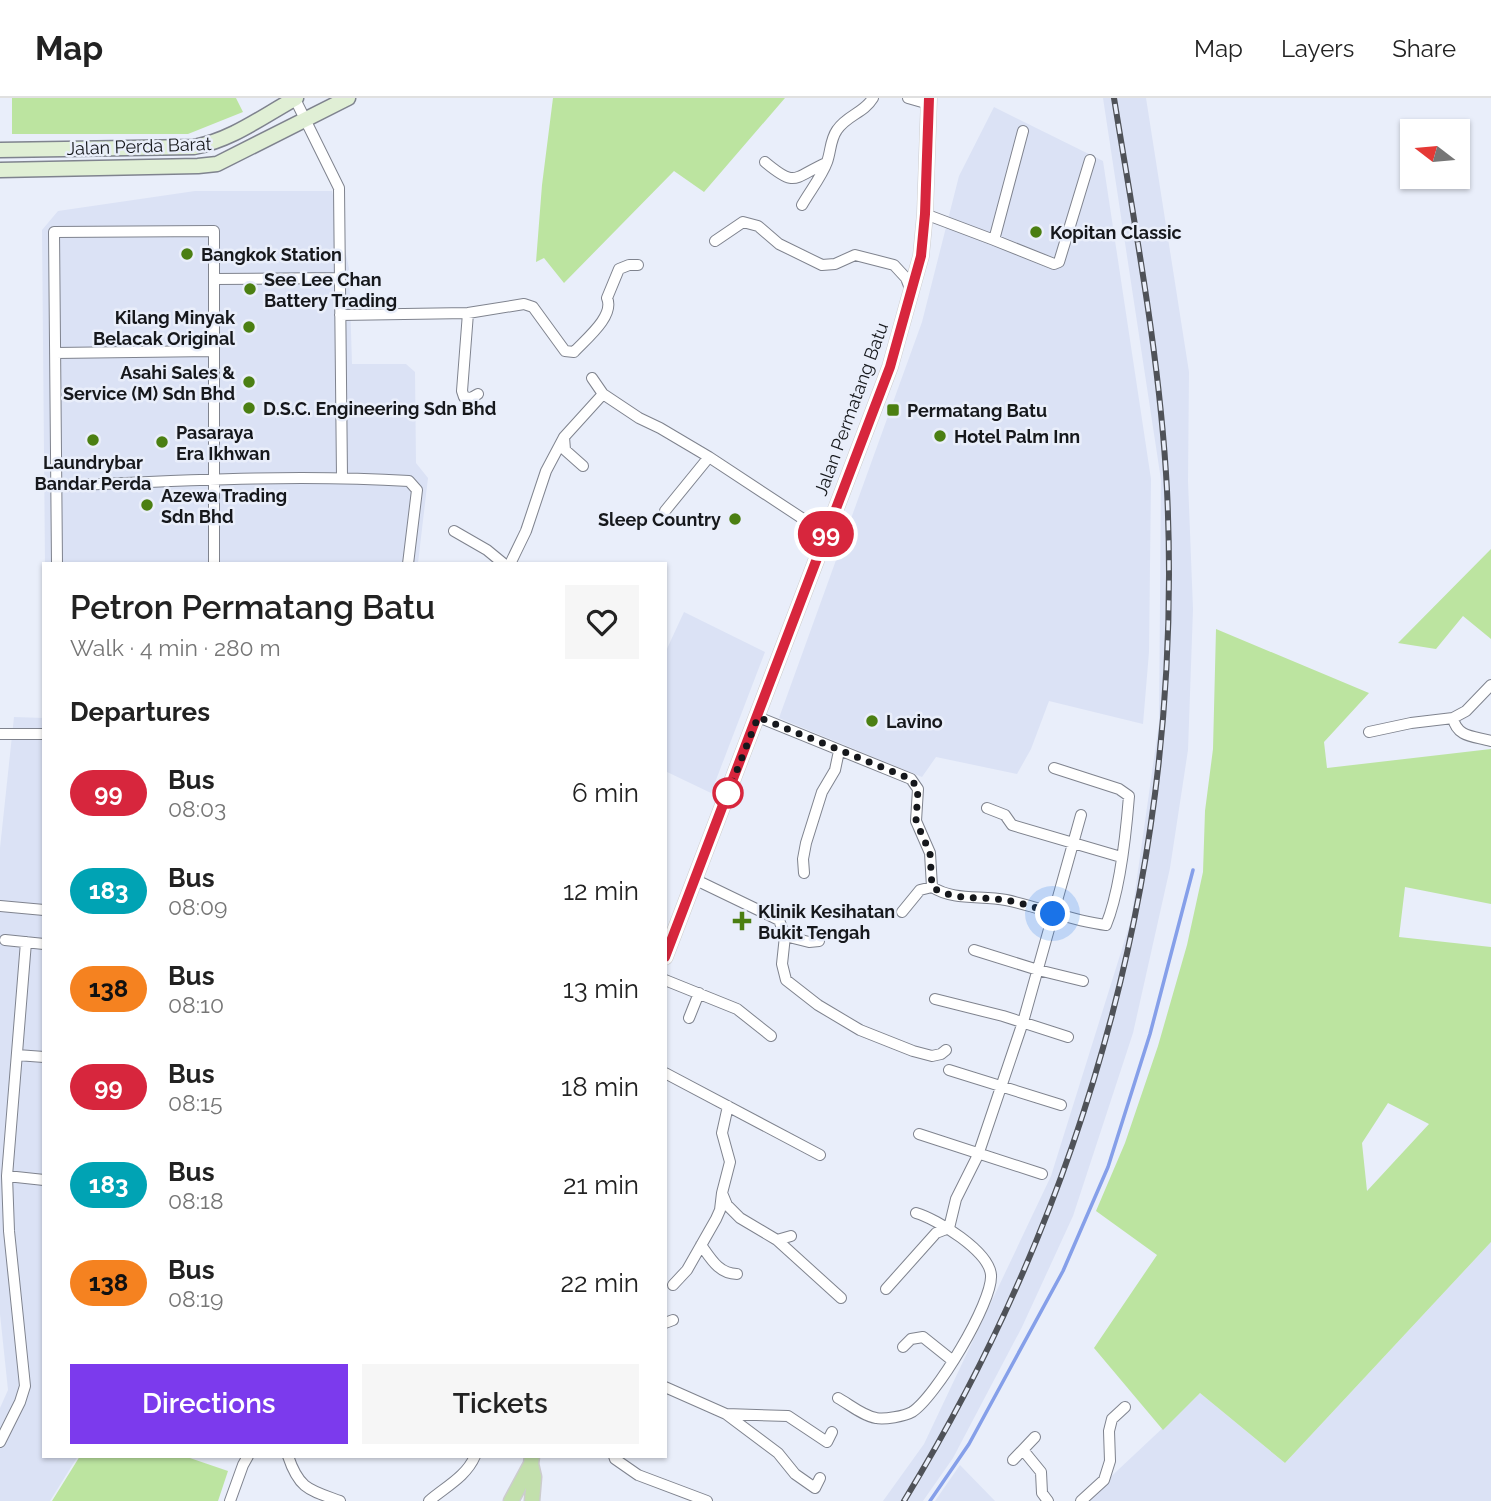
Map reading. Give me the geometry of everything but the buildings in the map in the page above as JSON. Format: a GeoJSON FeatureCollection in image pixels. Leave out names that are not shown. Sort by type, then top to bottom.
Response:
{"type":"FeatureCollection","features":[{"type":"Feature","properties":{"kind":"main road","name":"Jalan Permatang Batu"},"geometry":{"type":"LineString","coordinates":[[667,952],[890,367],[921,256],[929,101]]}},
{"type":"Feature","properties":{"kind":"main road"},"geometry":{"type":"LineString","coordinates":[[511,1501],[531,1460]]}},
{"type":"Feature","properties":{"kind":"main road"},"geometry":{"type":"LineString","coordinates":[[531,1460],[534,1477],[532,1501]]}},
{"type":"Feature","properties":{"kind":"street","name":"Jalan Perda Barat"},"geometry":{"type":"LineString","coordinates":[[0,150],[194,147],[214,143],[232,135],[296,98]]}},
{"type":"Feature","properties":{"kind":"street"},"geometry":{"type":"LineString","coordinates":[[296,98],[339,188],[342,477]]}},
{"type":"Feature","properties":{"kind":"street","name":"Jalan Perda Barat"},"geometry":{"type":"LineString","coordinates":[[0,170],[217,164],[348,98]]}},
{"type":"Feature","properties":{"kind":"street"},"geometry":{"type":"LineString","coordinates":[[802,205],[827,162],[837,131],[848,117],[868,106],[873,98]]}},
{"type":"Feature","properties":{"kind":"street"},"geometry":{"type":"LineString","coordinates":[[908,98],[929,101]]}},
{"type":"Feature","properties":{"kind":"street"},"geometry":{"type":"LineString","coordinates":[[994,240],[1023,131]]}},
{"type":"Feature","properties":{"kind":"street"},"geometry":{"type":"LineString","coordinates":[[925,214],[1054,264],[1059,262],[1090,160]]}},
{"type":"Feature","properties":{"kind":"street"},"geometry":{"type":"LineString","coordinates":[[765,162],[785,178],[796,178],[827,162]]}},
{"type":"Feature","properties":{"kind":"street"},"geometry":{"type":"LineString","coordinates":[[715,241],[743,222],[758,226],[779,244],[822,265],[835,264],[856,255],[894,265],[906,278],[912,295]]}},
{"type":"Feature","properties":{"kind":"street"},"geometry":{"type":"LineString","coordinates":[[57,562],[54,232],[214,231],[214,562]]}},
{"type":"Feature","properties":{"kind":"street"},"geometry":{"type":"LineString","coordinates":[[340,315],[468,313],[524,304],[533,307],[565,351],[574,352],[608,313],[607,298],[619,269],[638,265]]}},
{"type":"Feature","properties":{"kind":"street"},"geometry":{"type":"LineString","coordinates":[[214,279],[340,278]]}},
{"type":"Feature","properties":{"kind":"street"},"geometry":{"type":"LineString","coordinates":[[468,313],[462,391],[464,397],[471,398],[478,394]]}},
{"type":"Feature","properties":{"kind":"street"},"geometry":{"type":"LineString","coordinates":[[55,353],[213,351]]}},
{"type":"Feature","properties":{"kind":"street"},"geometry":{"type":"LineString","coordinates":[[592,378],[603,394],[639,418],[709,457],[826,534]]}},
{"type":"Feature","properties":{"kind":"street"},"geometry":{"type":"LineString","coordinates":[[508,562],[526,531],[546,471],[564,437],[603,394]]}},
{"type":"Feature","properties":{"kind":"street"},"geometry":{"type":"LineString","coordinates":[[564,437],[565,450],[583,466]]}},
{"type":"Feature","properties":{"kind":"street"},"geometry":{"type":"LineString","coordinates":[[665,511],[709,457]]}},
{"type":"Feature","properties":{"kind":"street"},"geometry":{"type":"LineString","coordinates":[[56,486],[342,477],[409,481],[417,490],[408,562]]}},
{"type":"Feature","properties":{"kind":"street"},"geometry":{"type":"LineString","coordinates":[[454,531],[504,562]]}},
{"type":"Feature","properties":{"kind":"street"},"geometry":{"type":"LineString","coordinates":[[1369,732],[1453,718],[1466,711],[1491,685]]}},
{"type":"Feature","properties":{"kind":"street"},"geometry":{"type":"LineString","coordinates":[[758,717],[911,779],[918,789],[916,821],[930,853],[932,887]]}},
{"type":"Feature","properties":{"kind":"street"},"geometry":{"type":"LineString","coordinates":[[1453,718],[1462,734],[1491,741]]}},
{"type":"Feature","properties":{"kind":"street"},"geometry":{"type":"LineString","coordinates":[[0,734],[42,734]]}},
{"type":"Feature","properties":{"kind":"street"},"geometry":{"type":"LineString","coordinates":[[804,873],[806,844],[822,792],[835,770],[839,751]]}},
{"type":"Feature","properties":{"kind":"street"},"geometry":{"type":"LineString","coordinates":[[902,912],[920,890],[932,887],[941,893],[1003,900],[1086,923],[1106,925],[1111,913],[1125,844],[1129,796],[1119,789],[1054,768]]}},
{"type":"Feature","properties":{"kind":"street"},"geometry":{"type":"LineString","coordinates":[[988,808],[1005,815],[1012,825],[1121,857]]}},
{"type":"Feature","properties":{"kind":"street"},"geometry":{"type":"LineString","coordinates":[[948,1228],[957,1199],[978,1155],[1023,1022],[1081,815]]}},
{"type":"Feature","properties":{"kind":"street"},"geometry":{"type":"LineString","coordinates":[[694,879],[779,920],[785,936],[782,964],[786,980],[818,1005],[860,1030],[913,1051],[932,1056],[946,1050]]}},
{"type":"Feature","properties":{"kind":"street"},"geometry":{"type":"LineString","coordinates":[[0,906],[42,911]]}},
{"type":"Feature","properties":{"kind":"street"},"geometry":{"type":"LineString","coordinates":[[785,936],[809,942],[819,941]]}},
{"type":"Feature","properties":{"kind":"street"},"geometry":{"type":"LineString","coordinates":[[5,940],[42,944]]}},
{"type":"Feature","properties":{"kind":"street"},"geometry":{"type":"LineString","coordinates":[[0,1442],[24,1394],[26,1377],[9,1231],[7,1176],[26,942]]}},
{"type":"Feature","properties":{"kind":"street"},"geometry":{"type":"LineString","coordinates":[[974,950],[1083,981]]}},
{"type":"Feature","properties":{"kind":"street"},"geometry":{"type":"LineString","coordinates":[[667,981],[737,1009],[771,1036]]}},
{"type":"Feature","properties":{"kind":"street"},"geometry":{"type":"LineString","coordinates":[[689,1017],[699,993]]}},
{"type":"Feature","properties":{"kind":"street"},"geometry":{"type":"LineString","coordinates":[[935,999],[1069,1037]]}},
{"type":"Feature","properties":{"kind":"street"},"geometry":{"type":"LineString","coordinates":[[17,1055],[42,1057]]}},
{"type":"Feature","properties":{"kind":"street"},"geometry":{"type":"LineString","coordinates":[[949,1069],[1061,1105]]}},
{"type":"Feature","properties":{"kind":"street"},"geometry":{"type":"LineString","coordinates":[[667,1074],[820,1155]]}},
{"type":"Feature","properties":{"kind":"street"},"geometry":{"type":"LineString","coordinates":[[673,1285],[687,1270],[720,1210],[730,1163],[722,1133],[728,1106]]}},
{"type":"Feature","properties":{"kind":"street"},"geometry":{"type":"LineString","coordinates":[[919,1134],[1042,1174]]}},
{"type":"Feature","properties":{"kind":"street"},"geometry":{"type":"LineString","coordinates":[[7,1176],[42,1180]]}},
{"type":"Feature","properties":{"kind":"street"},"geometry":{"type":"LineString","coordinates":[[722,1193],[727,1205],[740,1217],[776,1240],[841,1298]]}},
{"type":"Feature","properties":{"kind":"street"},"geometry":{"type":"LineString","coordinates":[[838,1398],[876,1419],[911,1413],[946,1375],[988,1294],[991,1275],[986,1260],[978,1250],[948,1228],[916,1213]]}},
{"type":"Feature","properties":{"kind":"street"},"geometry":{"type":"LineString","coordinates":[[886,1289],[936,1233],[948,1228]]}},
{"type":"Feature","properties":{"kind":"street"},"geometry":{"type":"LineString","coordinates":[[776,1240],[791,1236]]}},
{"type":"Feature","properties":{"kind":"street"},"geometry":{"type":"LineString","coordinates":[[701,1245],[714,1264],[727,1274],[737,1274]]}},
{"type":"Feature","properties":{"kind":"street"},"geometry":{"type":"LineString","coordinates":[[903,1347],[911,1339],[923,1337],[953,1361]]}},
{"type":"Feature","properties":{"kind":"street"},"geometry":{"type":"LineString","coordinates":[[667,1391],[726,1414],[778,1453],[795,1474],[815,1488],[820,1478]]}},
{"type":"Feature","properties":{"kind":"street"},"geometry":{"type":"LineString","coordinates":[[1081,1501],[1104,1480],[1110,1461],[1108,1444],[1112,1419],[1125,1407]]}},
{"type":"Feature","properties":{"kind":"street"},"geometry":{"type":"LineString","coordinates":[[726,1414],[761,1413],[788,1416],[827,1442],[832,1432]]}},
{"type":"Feature","properties":{"kind":"street"},"geometry":{"type":"LineString","coordinates":[[1013,1460],[1035,1437]]}},
{"type":"Feature","properties":{"kind":"street"},"geometry":{"type":"LineString","coordinates":[[1023,1450],[1041,1472],[1042,1493],[1048,1501]]}},
{"type":"Feature","properties":{"kind":"street"},"geometry":{"type":"LineString","coordinates":[[230,1501],[247,1458]]}},
{"type":"Feature","properties":{"kind":"street"},"geometry":{"type":"LineString","coordinates":[[290,1458],[298,1480],[306,1489],[340,1501]]}},
{"type":"Feature","properties":{"kind":"street"},"geometry":{"type":"LineString","coordinates":[[429,1501],[442,1488],[452,1485],[474,1458]]}},
{"type":"Feature","properties":{"kind":"street"},"geometry":{"type":"LineString","coordinates":[[615,1458],[638,1475],[707,1501]]}},
{"type":"Feature","properties":{"kind":"shaded area"},"geometry":{"type":"Polygon","coordinates":[[[1103,98],[1146,98],[1189,372],[1188,481],[1193,609],[1188,750],[1170,868],[1133,1033],[1073,1216],[1022,1327],[953,1458],[923,1501],[883,1501],[924,1444],[1051,1176],[1131,920],[1159,723],[1161,480],[1103,98]]]}},
{"type":"Feature","properties":{"kind":"shaded area"},"geometry":{"type":"Polygon","coordinates":[[[994,107],[1103,161],[1151,479],[1149,652],[1143,724],[1049,701],[1031,749],[1017,774],[936,757],[922,777],[779,718],[922,322],[959,176],[994,107]]]}},
{"type":"Feature","properties":{"kind":"shaded area"},"geometry":{"type":"Polygon","coordinates":[[[195,191],[332,191],[349,268],[352,364],[406,364],[415,372],[416,463],[428,478],[418,562],[45,562],[42,230],[58,211],[195,191]]]}},
{"type":"Feature","properties":{"kind":"shaded area"},"geometry":{"type":"Polygon","coordinates":[[[684,612],[765,652],[711,793],[667,772],[667,649],[684,612]]]}},
{"type":"Feature","properties":{"kind":"shaded area"},"geometry":{"type":"Polygon","coordinates":[[[14,717],[42,718],[42,1458],[77,1458],[50,1501],[0,1501],[0,1408],[8,1390],[0,1314],[0,848],[14,717]]]}},
{"type":"Feature","properties":{"kind":"shaded area"},"geometry":{"type":"Polygon","coordinates":[[[1491,1242],[1491,1501],[1085,1501],[1200,1393],[1285,1463],[1491,1242]]]}},
{"type":"Feature","properties":{"kind":"shaded area"},"geometry":{"type":"Polygon","coordinates":[[[960,1465],[995,1501],[935,1501],[960,1465]]]}},
{"type":"Feature","properties":{"kind":"green space"},"geometry":{"type":"Polygon","coordinates":[[[12,98],[236,98],[243,112],[188,134],[12,134],[12,98]]]}},
{"type":"Feature","properties":{"kind":"green space"},"geometry":{"type":"Polygon","coordinates":[[[553,98],[785,98],[704,192],[674,171],[564,283],[544,258],[536,262],[553,98]]]}},
{"type":"Feature","properties":{"kind":"green space"},"geometry":{"type":"Polygon","coordinates":[[[1491,549],[1491,639],[1463,616],[1436,649],[1398,643],[1491,549]]]}},
{"type":"Feature","properties":{"kind":"green space"},"geometry":{"type":"Polygon","coordinates":[[[1216,629],[1369,693],[1324,742],[1327,768],[1491,749],[1491,904],[1405,887],[1399,937],[1491,947],[1491,1242],[1285,1463],[1200,1393],[1163,1430],[1094,1348],[1157,1255],[1096,1211],[1125,1143],[1158,1046],[1187,945],[1203,872],[1205,811],[1213,749],[1216,629]],[[1388,1103],[1362,1143],[1367,1191],[1429,1124],[1388,1103]]]}},
{"type":"Feature","properties":{"kind":"green space"},"geometry":{"type":"Polygon","coordinates":[[[79,1458],[190,1458],[228,1471],[218,1501],[52,1501],[79,1458]]]}},
{"type":"Feature","properties":{"kind":"waterway"},"geometry":{"type":"LineString","coordinates":[[930,1501],[969,1444],[1063,1271],[1108,1167],[1150,1034],[1193,870]]}},
{"type":"Feature","properties":{"kind":"railway"},"geometry":{"type":"LineString","coordinates":[[904,1501],[970,1384],[1026,1264],[1074,1141],[1112,1015],[1141,887],[1159,756],[1168,624],[1167,490],[1153,342],[1114,98]]}},
{"type":"Feature","properties":{"kind":"bus line","name":"99"},"geometry":{"type":"LineString","coordinates":[[667,952],[890,367],[921,256],[929,140],[929,98]]}},
{"type":"Feature","properties":{"kind":"place","name":"Kopitan Classic"},"geometry":{"type":"Point","coordinates":[1036,232]}},
{"type":"Feature","properties":{"kind":"place","name":"Bangkok Station"},"geometry":{"type":"Point","coordinates":[187,254]}},
{"type":"Feature","properties":{"kind":"place","name":"See Lee Chan Battery Trading"},"geometry":{"type":"Point","coordinates":[250,289]}},
{"type":"Feature","properties":{"kind":"place","name":"Kilang Minyak Belacak Original"},"geometry":{"type":"Point","coordinates":[249,327]}},
{"type":"Feature","properties":{"kind":"place","name":"Asahi Sales & Service (M) Sdn Bhd"},"geometry":{"type":"Point","coordinates":[249,382]}},
{"type":"Feature","properties":{"kind":"place","name":"D.S.C. Engineering Sdn Bhd"},"geometry":{"type":"Point","coordinates":[249,408]}},
{"type":"Feature","properties":{"kind":"place","name":"Permatang Batu"},"geometry":{"type":"Point","coordinates":[893,410]}},
{"type":"Feature","properties":{"kind":"place","name":"Hotel Palm Inn"},"geometry":{"type":"Point","coordinates":[940,436]}},
{"type":"Feature","properties":{"kind":"place","name":"Laundrybar Bandar Perda"},"geometry":{"type":"Point","coordinates":[93,440]}},
{"type":"Feature","properties":{"kind":"place","name":"Pasaraya Era Ikhwan"},"geometry":{"type":"Point","coordinates":[162,442]}},
{"type":"Feature","properties":{"kind":"place","name":"Azewa Trading Sdn Bhd"},"geometry":{"type":"Point","coordinates":[147,505]}},
{"type":"Feature","properties":{"kind":"place","name":"Sleep Country"},"geometry":{"type":"Point","coordinates":[735,519]}},
{"type":"Feature","properties":{"kind":"place","name":"Lavino"},"geometry":{"type":"Point","coordinates":[872,721]}},
{"type":"Feature","properties":{"kind":"place","name":"Klinik Kesihatan Bukit Tengah"},"geometry":{"type":"Point","coordinates":[742,921]}},
{"type":"Feature","properties":{"kind":"route"},"geometry":{"type":"LineString","coordinates":[[728,793],[758,717],[911,779],[918,789],[916,821],[930,853],[932,887],[941,893],[1003,900],[1053,914]]}}]}
